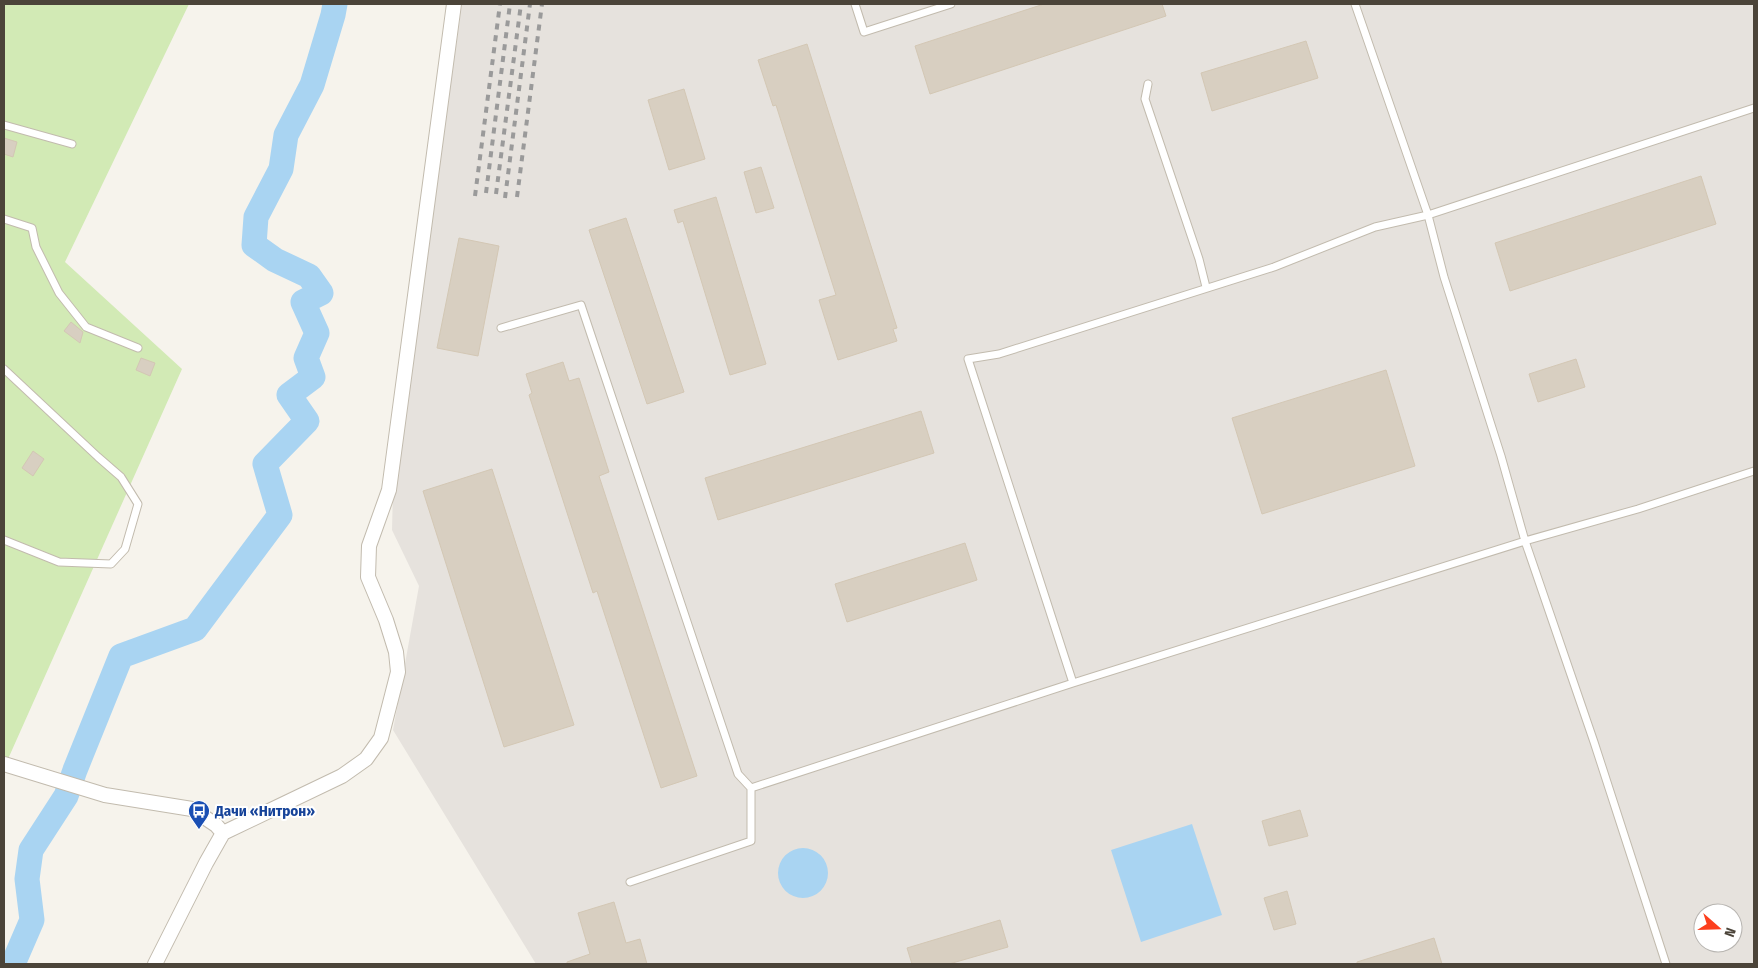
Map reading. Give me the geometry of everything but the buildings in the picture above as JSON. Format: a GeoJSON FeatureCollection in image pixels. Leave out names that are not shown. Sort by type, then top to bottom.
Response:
{"type":"FeatureCollection","features":[{"type":"Feature","properties":{"kind":"street"},"geometry":{"type":"LineString","coordinates":[[155,964],[223,833],[342,776],[366,759],[381,738],[398,672],[396,652],[389,628],[368,577],[369,546],[389,490],[454,4]]}},
{"type":"Feature","properties":{"kind":"street"},"geometry":{"type":"LineString","coordinates":[[4,764],[105,795],[192,810],[216,825],[223,833]]}},
{"type":"Feature","properties":{"kind":"lane"},"geometry":{"type":"LineString","coordinates":[[855,4],[864,32],[951,4]]}},
{"type":"Feature","properties":{"kind":"lane"},"geometry":{"type":"LineString","coordinates":[[1355,4],[1428,215],[1444,277],[1501,456],[1525,541],[1594,742],[1666,964]]}},
{"type":"Feature","properties":{"kind":"lane"},"geometry":{"type":"LineString","coordinates":[[1148,84],[1145,98],[1199,259],[1206,287]]}},
{"type":"Feature","properties":{"kind":"lane"},"geometry":{"type":"LineString","coordinates":[[1073,683],[968,359],[999,354],[1274,267],[1375,227],[1428,215],[1754,108]]}},
{"type":"Feature","properties":{"kind":"lane"},"geometry":{"type":"LineString","coordinates":[[4,125],[72,144]]}},
{"type":"Feature","properties":{"kind":"lane"},"geometry":{"type":"LineString","coordinates":[[4,218],[32,228],[36,247],[59,293],[86,327],[138,348]]}},
{"type":"Feature","properties":{"kind":"lane"},"geometry":{"type":"LineString","coordinates":[[501,328],[581,305],[738,774],[751,788],[751,842],[630,882]]}},
{"type":"Feature","properties":{"kind":"lane"},"geometry":{"type":"LineString","coordinates":[[4,369],[122,477],[138,504],[125,549],[111,564],[59,562],[4,540]]}},
{"type":"Feature","properties":{"kind":"lane"},"geometry":{"type":"LineString","coordinates":[[751,788],[1073,683],[1525,541],[1638,509],[1754,472]]}},
{"type":"Feature","properties":{"kind":"shaded area"},"geometry":{"type":"Polygon","coordinates":[[[462,4],[1754,4],[1754,964],[536,964],[393,730],[419,586],[392,530],[393,490],[462,4]]]}},
{"type":"Feature","properties":{"kind":"green space"},"geometry":{"type":"Polygon","coordinates":[[[4,4],[189,4],[65,262],[182,369],[4,768],[4,4]]]}},
{"type":"Feature","properties":{"kind":"water"},"geometry":{"type":"Polygon","coordinates":[[[1192,824],[1222,915],[1141,942],[1111,850],[1192,824]]]}},
{"type":"Feature","properties":{"kind":"water"},"geometry":{"type":"Polygon","coordinates":[[[803,848],[821,855],[828,873],[821,891],[803,898],[785,891],[778,873],[785,855],[803,848]]]}},
{"type":"Feature","properties":{"kind":"waterway"},"geometry":{"type":"LineString","coordinates":[[13,964],[32,920],[27,879],[31,850],[66,796],[121,656],[195,629],[280,515],[265,464],[307,421],[289,395],[313,377],[306,358],[317,333],[303,302],[321,293],[309,276],[275,260],[254,245],[256,217],[281,169],[286,135],[312,85],[335,4]]}},
{"type":"Feature","properties":{"kind":"railway"},"geometry":{"type":"LineString","coordinates":[[475,196],[500,4]]}},
{"type":"Feature","properties":{"kind":"railway"},"geometry":{"type":"LineString","coordinates":[[486,193],[510,4]]}},
{"type":"Feature","properties":{"kind":"railway"},"geometry":{"type":"LineString","coordinates":[[496,194],[521,4]]}},
{"type":"Feature","properties":{"kind":"railway"},"geometry":{"type":"LineString","coordinates":[[505,198],[530,4]]}},
{"type":"Feature","properties":{"kind":"railway"},"geometry":{"type":"LineString","coordinates":[[517,197],[542,4]]}},
{"type":"Feature","properties":{"kind":"place","name":"Дачи «Нитрон»"},"geometry":{"type":"Point","coordinates":[199,830]}}]}
